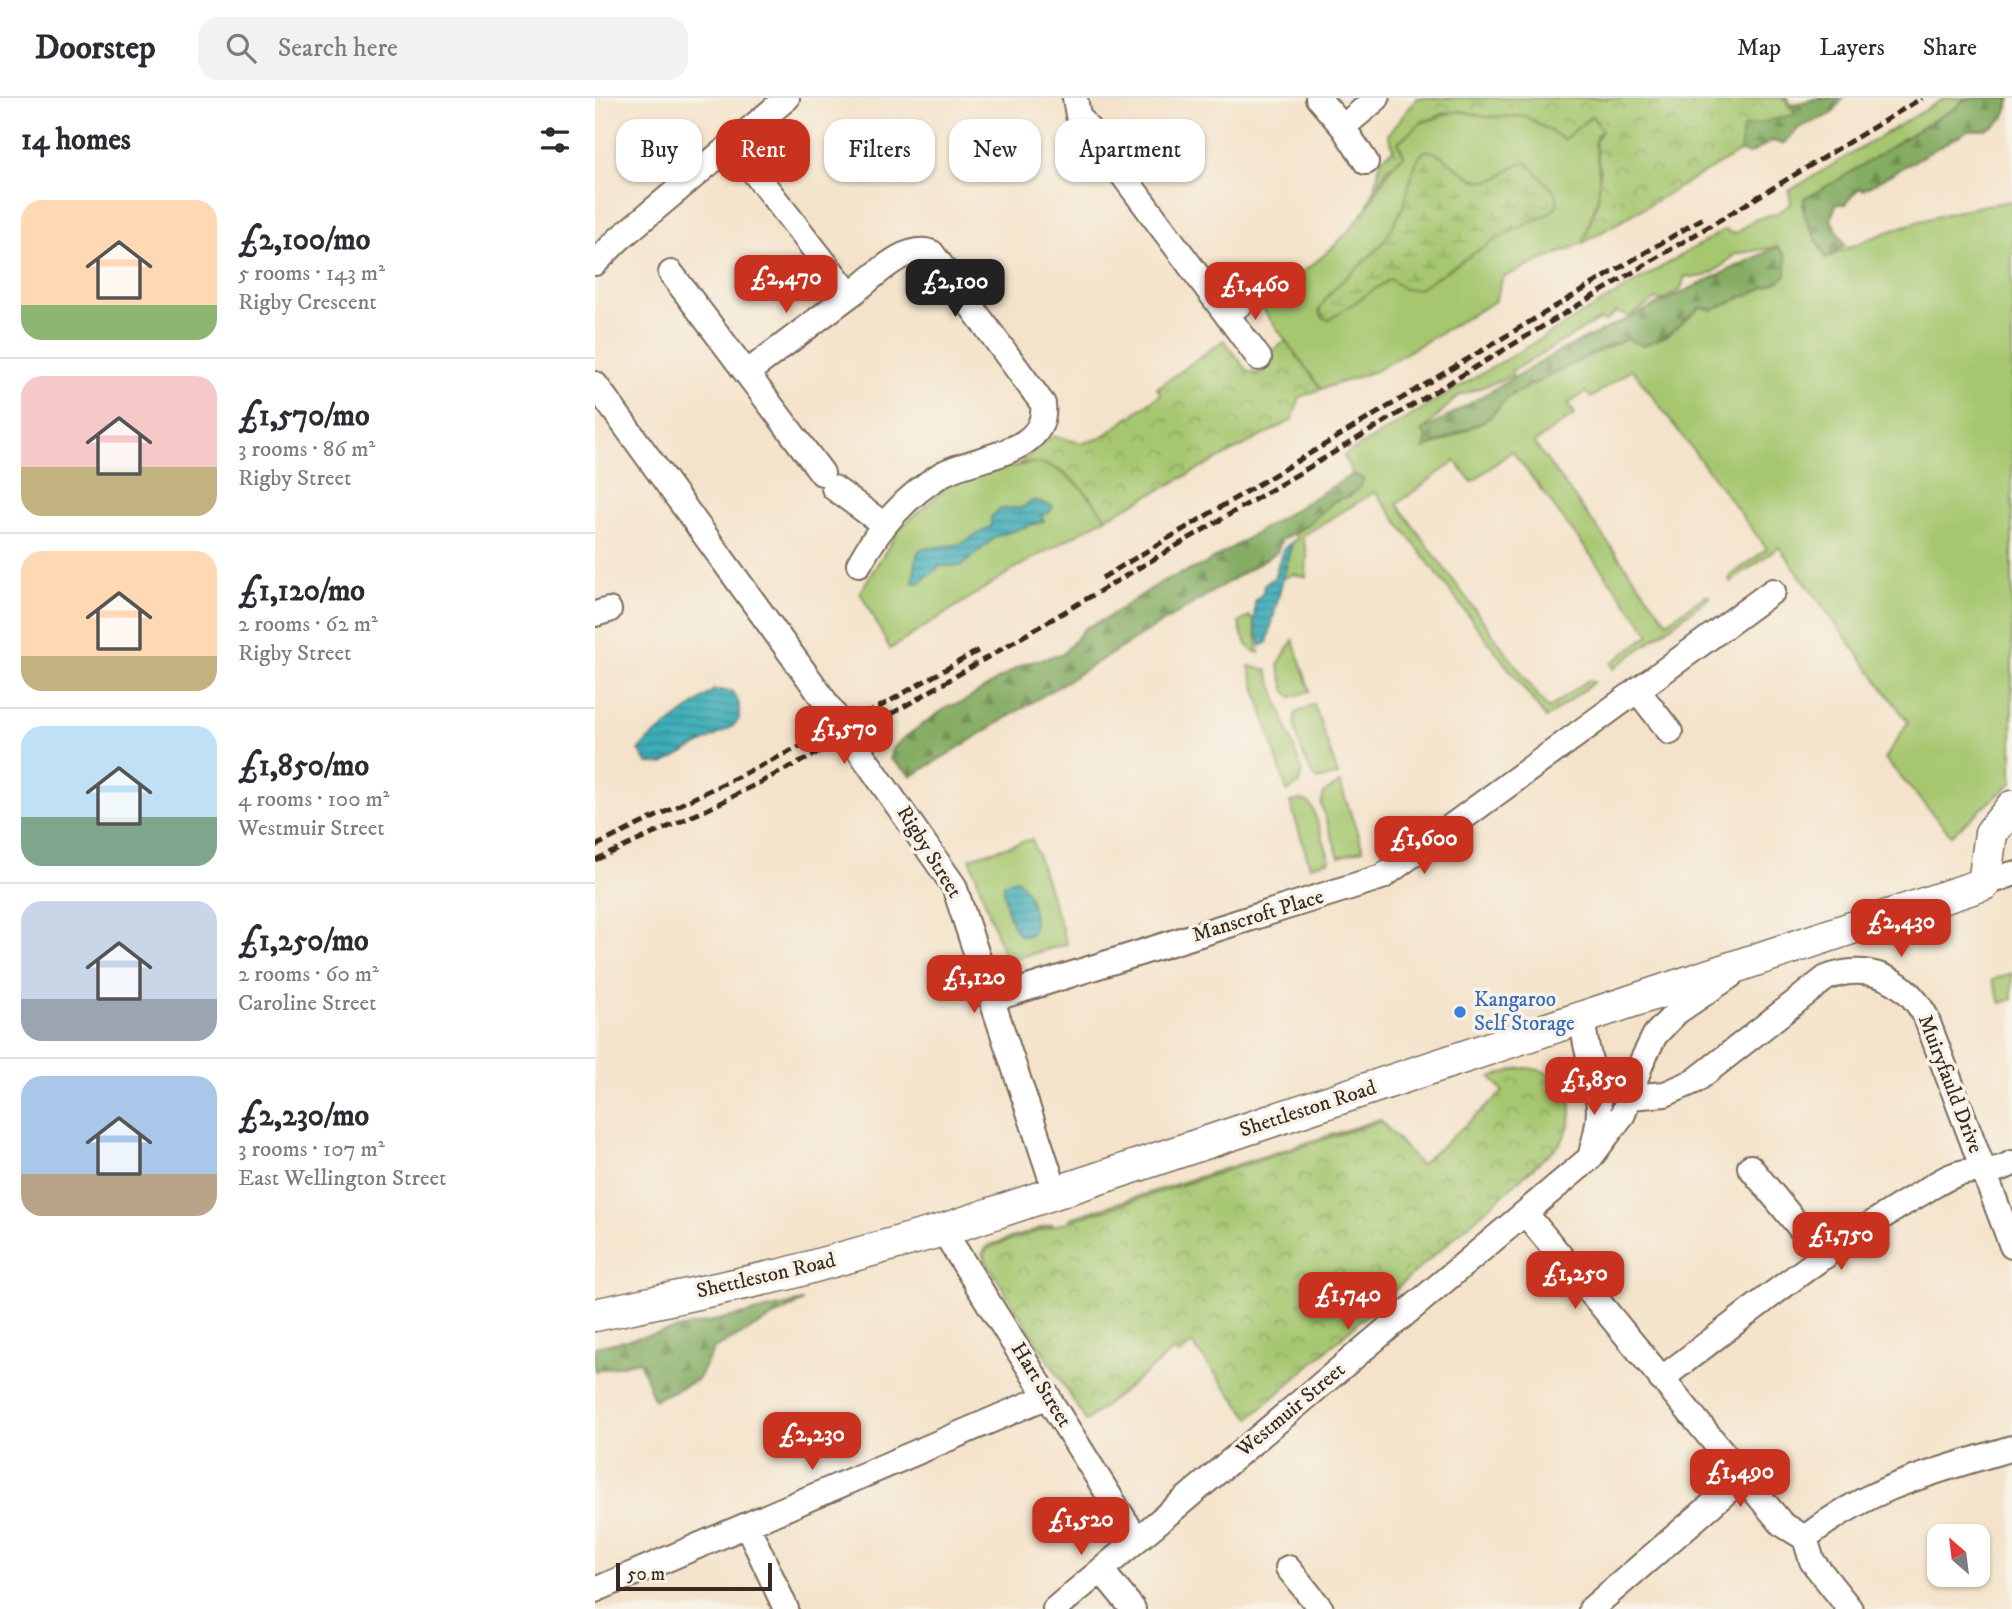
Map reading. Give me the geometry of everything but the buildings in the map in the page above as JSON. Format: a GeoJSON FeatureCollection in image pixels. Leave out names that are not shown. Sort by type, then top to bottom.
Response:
{"type":"FeatureCollection","features":[{"type":"Feature","properties":{"kind":"main road"},"geometry":{"type":"LineString","coordinates":[[1998,879],[1991,833],[2012,807]]}},
{"type":"Feature","properties":{"kind":"main road","name":"Shettleston Road"},"geometry":{"type":"LineString","coordinates":[[595,1315],[786,1274],[943,1230],[1998,879]]}},
{"type":"Feature","properties":{"kind":"street"},"geometry":{"type":"LineString","coordinates":[[762,119],[787,98]]}},
{"type":"Feature","properties":{"kind":"street"},"geometry":{"type":"LineString","coordinates":[[1075,98],[1078,115],[1259,358]]}},
{"type":"Feature","properties":{"kind":"street"},"geometry":{"type":"LineString","coordinates":[[1318,98],[1343,127],[1366,162]]}},
{"type":"Feature","properties":{"kind":"street"},"geometry":{"type":"LineString","coordinates":[[1343,127],[1377,98]]}},
{"type":"Feature","properties":{"kind":"street"},"geometry":{"type":"LineString","coordinates":[[595,264],[619,239],[716,157]]}},
{"type":"Feature","properties":{"kind":"street"},"geometry":{"type":"LineString","coordinates":[[762,182],[851,295]]}},
{"type":"Feature","properties":{"kind":"street"},"geometry":{"type":"LineString","coordinates":[[748,372],[904,255],[915,250],[933,253],[1043,404],[1045,416],[1041,425],[1024,442],[1010,450],[960,465],[941,475],[883,524],[859,564]]}},
{"type":"Feature","properties":{"kind":"street"},"geometry":{"type":"LineString","coordinates":[[671,273],[828,481],[883,524]]}},
{"type":"Feature","properties":{"kind":"street"},"geometry":{"type":"LineString","coordinates":[[1227,314],[1257,292]]}},
{"type":"Feature","properties":{"kind":"street","name":"Rigby Street"},"geometry":{"type":"LineString","coordinates":[[595,384],[943,866],[961,902],[1056,1193]]}},
{"type":"Feature","properties":{"kind":"street","name":"Manscroft Place"},"geometry":{"type":"LineString","coordinates":[[993,999],[1382,877],[1773,591]]}},
{"type":"Feature","properties":{"kind":"street"},"geometry":{"type":"LineString","coordinates":[[1637,690],[1670,732]]}},
{"type":"Feature","properties":{"kind":"street","name":"Westmuir Street"},"geometry":{"type":"LineString","coordinates":[[1055,1609],[1590,1158],[1612,1132],[1630,1097],[1647,1049],[1665,1023],[1754,960]]}},
{"type":"Feature","properties":{"kind":"street","name":"Muiryfauld Drive"},"geometry":{"type":"LineString","coordinates":[[1630,1097],[1665,1094],[1695,1081],[1826,978],[1850,971],[1876,973],[1904,987],[1916,999],[1925,1015],[2012,1246]]}},
{"type":"Feature","properties":{"kind":"street"},"geometry":{"type":"LineString","coordinates":[[1583,1017],[1583,1033],[1598,1096],[1599,1114],[1590,1158]]}},
{"type":"Feature","properties":{"kind":"street"},"geometry":{"type":"LineString","coordinates":[[1661,1379],[1824,1257],[1949,1177],[1966,1171],[2001,1169],[2012,1163]]}},
{"type":"Feature","properties":{"kind":"street"},"geometry":{"type":"LineString","coordinates":[[1750,1167],[1824,1257]]}},
{"type":"Feature","properties":{"kind":"street"},"geometry":{"type":"LineString","coordinates":[[1525,1213],[1782,1524],[1805,1538],[1812,1561],[1850,1609]]}},
{"type":"Feature","properties":{"kind":"street","name":"Hart Street"},"geometry":{"type":"LineString","coordinates":[[943,1230],[1137,1540]]}},
{"type":"Feature","properties":{"kind":"street"},"geometry":{"type":"LineString","coordinates":[[595,1590],[1048,1396]]}},
{"type":"Feature","properties":{"kind":"street"},"geometry":{"type":"LineString","coordinates":[[1805,1538],[1845,1508],[1875,1492],[2012,1448]]}},
{"type":"Feature","properties":{"kind":"street"},"geometry":{"type":"LineString","coordinates":[[1591,1609],[1744,1477]]}},
{"type":"Feature","properties":{"kind":"street"},"geometry":{"type":"LineString","coordinates":[[747,1525],[786,1609]]}},
{"type":"Feature","properties":{"kind":"street"},"geometry":{"type":"LineString","coordinates":[[1288,1568],[1319,1608]]}},
{"type":"Feature","properties":{"kind":"street"},"geometry":{"type":"LineString","coordinates":[[1101,1570],[1133,1609]]}},
{"type":"Feature","properties":{"kind":"green space"},"geometry":{"type":"Polygon","coordinates":[[[1417,98],[1783,98],[1796,114],[1743,127],[1740,152],[1583,243],[1598,200],[1600,171],[1595,141],[1602,131],[1592,116],[1564,139],[1525,116],[1485,117],[1462,111],[1445,113],[1421,123],[1398,142],[1404,156],[1387,169],[1367,206],[1375,188],[1381,159],[1394,149],[1388,135],[1417,98]]]}},
{"type":"Feature","properties":{"kind":"green space"},"geometry":{"type":"Polygon","coordinates":[[[1770,98],[1787,98],[1791,105],[1819,98],[1843,98],[1832,114],[1800,127],[1783,144],[1772,141],[1750,154],[1740,152],[1743,127],[1770,98]]]}},
{"type":"Feature","properties":{"kind":"green space"},"geometry":{"type":"Polygon","coordinates":[[[1945,98],[1975,98],[1963,100],[1957,107],[1857,171],[1808,199],[1802,205],[1810,229],[1826,258],[1916,222],[2012,201],[2012,783],[1951,835],[1885,759],[1908,722],[1779,547],[1730,582],[1729,577],[1767,549],[1632,369],[1591,398],[1586,392],[1568,404],[1575,414],[1534,443],[1667,622],[1706,595],[1710,597],[1613,669],[1611,663],[1650,634],[1512,451],[1472,482],[1455,461],[1397,504],[1548,709],[1588,680],[1594,682],[1546,718],[1375,492],[1302,536],[1307,552],[1306,577],[1292,574],[1283,579],[1292,542],[1297,539],[1294,535],[1334,501],[1351,495],[1363,479],[1353,474],[1343,456],[1724,230],[1735,234],[1753,220],[1777,213],[1791,204],[1789,191],[1945,98]],[[1777,247],[1735,254],[1708,275],[1685,276],[1681,289],[1661,301],[1656,299],[1630,316],[1616,312],[1606,321],[1599,320],[1512,371],[1512,376],[1458,396],[1422,431],[1427,438],[1424,448],[1439,444],[1488,419],[1508,397],[1580,360],[1627,339],[1637,342],[1668,335],[1701,307],[1786,269],[1777,247]]]}},
{"type":"Feature","properties":{"kind":"green space"},"geometry":{"type":"Polygon","coordinates":[[[2011,98],[2004,117],[1996,125],[1984,130],[1969,130],[1863,190],[1859,188],[1845,204],[1836,204],[1831,220],[1845,245],[1826,258],[1804,214],[1804,198],[1957,107],[1963,100],[2011,98]]]}},
{"type":"Feature","properties":{"kind":"green space"},"geometry":{"type":"Polygon","coordinates":[[[1456,111],[1491,117],[1525,116],[1564,139],[1592,116],[1602,131],[1596,136],[1600,190],[1583,243],[1503,277],[1495,301],[1375,371],[1321,389],[1262,308],[1283,287],[1330,250],[1356,222],[1389,170],[1404,156],[1398,142],[1421,123],[1456,111]]]}},
{"type":"Feature","properties":{"kind":"green space"},"geometry":{"type":"Polygon","coordinates":[[[1425,151],[1440,155],[1469,176],[1487,181],[1498,178],[1526,162],[1556,193],[1558,205],[1550,213],[1498,238],[1418,289],[1404,289],[1390,279],[1329,320],[1323,318],[1319,311],[1325,300],[1388,235],[1403,206],[1417,162],[1425,151]]]}},
{"type":"Feature","properties":{"kind":"green space"},"geometry":{"type":"Polygon","coordinates":[[[1777,247],[1786,256],[1786,274],[1780,281],[1713,310],[1701,307],[1668,335],[1643,346],[1627,339],[1610,345],[1508,397],[1488,419],[1424,449],[1427,438],[1422,431],[1560,351],[1777,247]]]}},
{"type":"Feature","properties":{"kind":"green space"},"geometry":{"type":"Polygon","coordinates":[[[1224,340],[1247,371],[1256,374],[1269,366],[1272,351],[1286,341],[1321,389],[1300,397],[1292,420],[1106,518],[1080,486],[1058,470],[1033,463],[1019,464],[1052,436],[1083,443],[1101,438],[1161,394],[1157,388],[1224,340]]]}},
{"type":"Feature","properties":{"kind":"green space"},"geometry":{"type":"Polygon","coordinates":[[[1037,462],[1068,476],[1106,518],[1016,568],[890,649],[860,592],[900,528],[952,483],[972,474],[1037,462]]]}},
{"type":"Feature","properties":{"kind":"green space"},"geometry":{"type":"Polygon","coordinates":[[[1353,474],[1363,479],[1361,486],[1351,495],[1334,501],[1308,525],[1282,539],[1277,552],[912,776],[890,759],[891,751],[902,739],[949,706],[963,702],[1023,664],[1064,653],[1085,628],[1105,619],[1163,581],[1203,565],[1353,474]]]}},
{"type":"Feature","properties":{"kind":"green space"},"geometry":{"type":"Polygon","coordinates":[[[1249,616],[1254,622],[1259,653],[1248,645],[1240,628],[1239,623],[1249,616]]]}},
{"type":"Feature","properties":{"kind":"green space"},"geometry":{"type":"Polygon","coordinates":[[[1293,640],[1310,691],[1292,697],[1286,692],[1278,665],[1293,640]]]}},
{"type":"Feature","properties":{"kind":"green space"},"geometry":{"type":"Polygon","coordinates":[[[1249,666],[1267,670],[1302,771],[1299,784],[1287,792],[1249,666]]]}},
{"type":"Feature","properties":{"kind":"green space"},"geometry":{"type":"Polygon","coordinates":[[[1314,704],[1338,775],[1318,780],[1305,758],[1295,727],[1296,713],[1314,704]]]}},
{"type":"Feature","properties":{"kind":"green space"},"geometry":{"type":"Polygon","coordinates":[[[1340,783],[1363,849],[1339,857],[1321,805],[1324,793],[1340,783]]]}},
{"type":"Feature","properties":{"kind":"green space"},"geometry":{"type":"Polygon","coordinates":[[[1290,802],[1308,802],[1313,809],[1330,860],[1310,866],[1290,802]]]}},
{"type":"Feature","properties":{"kind":"green space"},"geometry":{"type":"Polygon","coordinates":[[[1032,839],[1067,944],[1010,960],[1002,951],[970,858],[1032,839]]]}},
{"type":"Feature","properties":{"kind":"green space"},"geometry":{"type":"Polygon","coordinates":[[[2012,973],[2012,999],[2001,1003],[1992,980],[2012,973]]]}},
{"type":"Feature","properties":{"kind":"green space"},"geometry":{"type":"Polygon","coordinates":[[[1520,1068],[1536,1069],[1549,1074],[1567,1091],[1571,1116],[1560,1144],[1250,1418],[1192,1344],[1178,1355],[1174,1350],[1086,1421],[986,1261],[985,1252],[992,1246],[1381,1121],[1420,1165],[1503,1092],[1491,1077],[1520,1068]]]}},
{"type":"Feature","properties":{"kind":"green space"},"geometry":{"type":"Polygon","coordinates":[[[1380,1119],[1381,1121],[1071,1221],[1070,1218],[1380,1119]]]}},
{"type":"Feature","properties":{"kind":"green space"},"geometry":{"type":"Polygon","coordinates":[[[1052,1224],[1053,1227],[992,1246],[986,1261],[989,1267],[982,1254],[987,1246],[1052,1224]]]}},
{"type":"Feature","properties":{"kind":"green space"},"geometry":{"type":"Polygon","coordinates":[[[803,1301],[714,1349],[697,1380],[654,1400],[639,1361],[595,1371],[595,1347],[803,1301]]]}},
{"type":"Feature","properties":{"kind":"water"},"geometry":{"type":"Polygon","coordinates":[[[1034,500],[1053,506],[1050,512],[1041,515],[1044,521],[997,536],[961,566],[940,566],[919,583],[913,583],[917,554],[921,549],[961,544],[991,526],[991,517],[1000,509],[1021,508],[1034,500]]]}},
{"type":"Feature","properties":{"kind":"water"},"geometry":{"type":"Polygon","coordinates":[[[1292,542],[1267,643],[1261,646],[1254,622],[1255,601],[1263,593],[1264,585],[1274,578],[1283,549],[1292,542]]]}},
{"type":"Feature","properties":{"kind":"water"},"geometry":{"type":"Polygon","coordinates":[[[714,690],[732,691],[739,704],[739,719],[732,727],[663,764],[647,763],[639,750],[648,740],[714,690]]]}},
{"type":"Feature","properties":{"kind":"water"},"geometry":{"type":"Polygon","coordinates":[[[1015,879],[1028,896],[1034,920],[1032,934],[1022,937],[1011,921],[1005,897],[1004,884],[1015,879]]]}},
{"type":"Feature","properties":{"kind":"railway"},"geometry":{"type":"LineString","coordinates":[[595,860],[708,809],[878,722],[1303,471],[1922,98]]}},
{"type":"Feature","properties":{"kind":"railway"},"geometry":{"type":"LineString","coordinates":[[1102,578],[1703,218]]}},
{"type":"Feature","properties":{"kind":"railway"},"geometry":{"type":"LineString","coordinates":[[595,846],[867,714],[981,649]]}},
{"type":"Feature","properties":{"kind":"place","name":"Kangaroo Self Storage"},"geometry":{"type":"Point","coordinates":[1460,1012]}}]}
